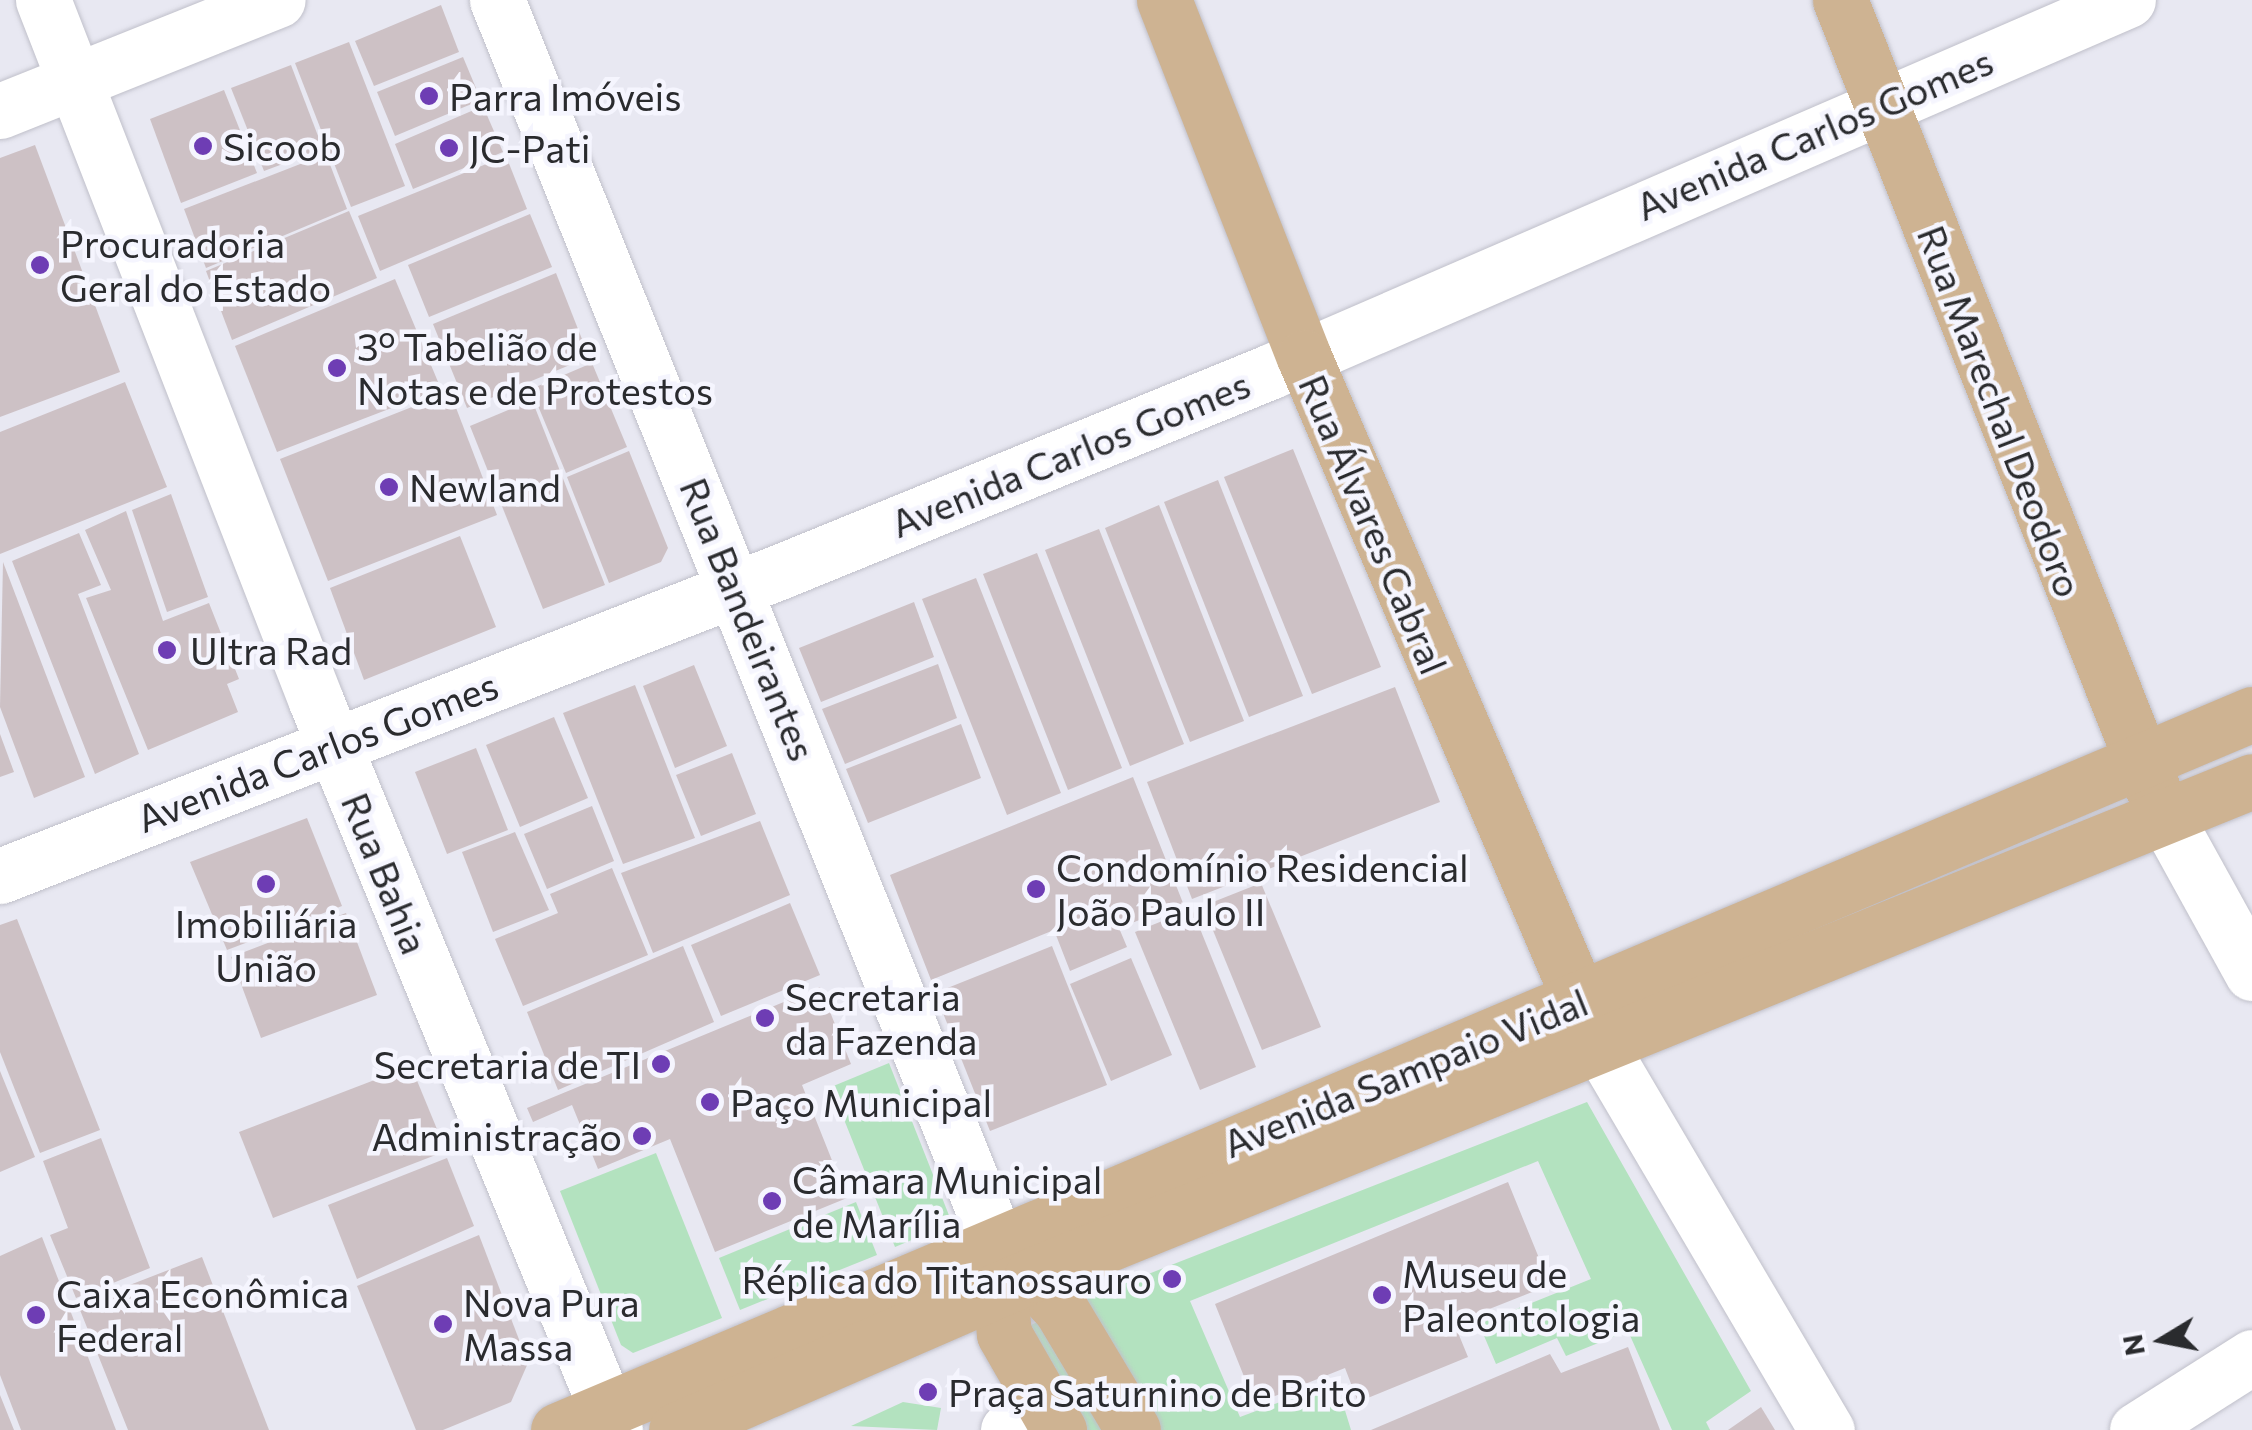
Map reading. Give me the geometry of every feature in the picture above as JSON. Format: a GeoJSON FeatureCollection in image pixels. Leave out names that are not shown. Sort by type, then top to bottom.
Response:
{"type":"FeatureCollection","features":[{"type":"Feature","properties":{"kind":"main road","name":"Rua Álvares Cabral"},"geometry":{"type":"LineString","coordinates":[[1164,0],[1304,357],[1588,1021]]}},
{"type":"Feature","properties":{"kind":"main road","name":"Rua Marechal Deodoro"},"geometry":{"type":"LineString","coordinates":[[1840,0],[2140,763],[2166,819]]}},
{"type":"Feature","properties":{"kind":"main road","name":"Avenida Sampaio Vidal"},"geometry":{"type":"LineString","coordinates":[[676,1430],[1009,1269],[1588,1021],[2252,714]]}},
{"type":"Feature","properties":{"kind":"main road","name":"Avenida Sampaio Vidal"},"geometry":{"type":"LineString","coordinates":[[1588,1021],[2166,819],[2252,781]]}},
{"type":"Feature","properties":{"kind":"main road","name":"Avenida Sampaio Vidal"},"geometry":{"type":"LineString","coordinates":[[593,1423],[1009,1269]]}},
{"type":"Feature","properties":{"kind":"main road"},"geometry":{"type":"LineString","coordinates":[[1009,1269],[1004,1334],[1031,1426]]}},
{"type":"Feature","properties":{"kind":"main road"},"geometry":{"type":"LineString","coordinates":[[1009,1269],[1060,1308],[1133,1430]]}},
{"type":"Feature","properties":{"kind":"street","name":"Rua Bahia"},"geometry":{"type":"LineString","coordinates":[[44,0],[593,1423]]}},
{"type":"Feature","properties":{"kind":"street"},"geometry":{"type":"LineString","coordinates":[[0,111],[278,0]]}},
{"type":"Feature","properties":{"kind":"street","name":"Rua Bandeirantes"},"geometry":{"type":"LineString","coordinates":[[496,0],[738,588],[1009,1269]]}},
{"type":"Feature","properties":{"kind":"street","name":"Avenida Carlos Gomes"},"geometry":{"type":"LineString","coordinates":[[0,876],[738,588],[1304,357],[1880,102],[2128,0]]}},
{"type":"Feature","properties":{"kind":"street"},"geometry":{"type":"LineString","coordinates":[[2166,819],[2252,973]]}},
{"type":"Feature","properties":{"kind":"street"},"geometry":{"type":"LineString","coordinates":[[1588,1021],[1828,1430]]}},
{"type":"Feature","properties":{"kind":"street"},"geometry":{"type":"LineString","coordinates":[[2137,1430],[2252,1358]]}},
{"type":"Feature","properties":{"kind":"green space"},"geometry":{"type":"Polygon","coordinates":[[[889,1063],[952,1223],[895,1247],[831,1087],[889,1063]]]}},
{"type":"Feature","properties":{"kind":"green space"},"geometry":{"type":"Polygon","coordinates":[[[1587,1102],[1751,1391],[1706,1422],[1710,1430],[1672,1430],[1628,1331],[1566,1356],[1557,1338],[1496,1364],[1479,1324],[1591,1279],[1538,1161],[1190,1301],[1240,1417],[1336,1381],[1351,1430],[1161,1430],[1082,1300],[1587,1102]]]}},
{"type":"Feature","properties":{"kind":"green space"},"geometry":{"type":"Polygon","coordinates":[[[656,1153],[722,1318],[633,1353],[621,1345],[560,1191],[656,1153]]]}},
{"type":"Feature","properties":{"kind":"green space"},"geometry":{"type":"Polygon","coordinates":[[[856,1202],[877,1255],[740,1310],[719,1258],[856,1202]]]}},
{"type":"Feature","properties":{"kind":"green space"},"geometry":{"type":"Polygon","coordinates":[[[1044,1319],[1109,1430],[1081,1430],[1022,1329],[1044,1319]]]}},
{"type":"Feature","properties":{"kind":"green space"},"geometry":{"type":"Polygon","coordinates":[[[903,1402],[941,1408],[937,1430],[851,1426],[903,1402]]]}},
{"type":"Feature","properties":{"kind":"building"},"geometry":{"type":"Polygon","coordinates":[[[441,5],[459,52],[374,86],[355,41],[441,5]]]}},
{"type":"Feature","properties":{"kind":"building"},"geometry":{"type":"Polygon","coordinates":[[[349,42],[405,186],[351,207],[295,63],[349,42]]]}},
{"type":"Feature","properties":{"kind":"building","name":"Parra Imóveis"},"geometry":{"type":"Polygon","coordinates":[[[463,57],[481,100],[395,136],[377,92],[463,57]]]}},
{"type":"Feature","properties":{"kind":"building"},"geometry":{"type":"Polygon","coordinates":[[[291,65],[323,149],[264,171],[231,88],[291,65]]]}},
{"type":"Feature","properties":{"kind":"building","name":"Sicoob"},"geometry":{"type":"Polygon","coordinates":[[[224,90],[257,173],[181,203],[150,119],[224,90]]]}},
{"type":"Feature","properties":{"kind":"building","name":"JC-Pati"},"geometry":{"type":"Polygon","coordinates":[[[483,106],[503,152],[413,189],[395,144],[483,106]]]}},
{"type":"Feature","properties":{"kind":"building","name":"Procuradoria Geral do Estado"},"geometry":{"type":"Polygon","coordinates":[[[35,145],[120,372],[0,417],[0,158],[35,145]]]}},
{"type":"Feature","properties":{"kind":"building"},"geometry":{"type":"Polygon","coordinates":[[[326,154],[347,209],[206,268],[184,209],[326,154]]]}},
{"type":"Feature","properties":{"kind":"building"},"geometry":{"type":"Polygon","coordinates":[[[506,156],[527,209],[380,271],[358,216],[506,156]]]}},
{"type":"Feature","properties":{"kind":"building"},"geometry":{"type":"Polygon","coordinates":[[[349,211],[377,278],[232,340],[206,271],[349,211]]]}},
{"type":"Feature","properties":{"kind":"building"},"geometry":{"type":"Polygon","coordinates":[[[530,214],[552,267],[429,317],[408,265],[530,214]]]}},
{"type":"Feature","properties":{"kind":"building"},"geometry":{"type":"Polygon","coordinates":[[[556,273],[589,357],[467,408],[433,324],[556,273]]]}},
{"type":"Feature","properties":{"kind":"building","name":"3º Tabelião de Notas e de Protestos"},"geometry":{"type":"Polygon","coordinates":[[[395,279],[441,389],[277,452],[235,346],[395,279]]]}},
{"type":"Feature","properties":{"kind":"building"},"geometry":{"type":"Polygon","coordinates":[[[592,363],[627,447],[566,473],[531,389],[592,363]]]}},
{"type":"Feature","properties":{"kind":"building"},"geometry":{"type":"Polygon","coordinates":[[[125,382],[167,487],[0,554],[0,432],[125,382]]]}},
{"type":"Feature","properties":{"kind":"building","name":"Newland"},"geometry":{"type":"Polygon","coordinates":[[[450,392],[497,515],[328,581],[280,459],[450,392]]]}},
{"type":"Feature","properties":{"kind":"building"},"geometry":{"type":"Polygon","coordinates":[[[532,400],[605,585],[543,609],[470,426],[532,400]]]}},
{"type":"Feature","properties":{"kind":"building"},"geometry":{"type":"Polygon","coordinates":[[[1293,449],[1381,667],[1312,694],[1224,477],[1293,449]]]}},
{"type":"Feature","properties":{"kind":"building"},"geometry":{"type":"Polygon","coordinates":[[[629,451],[668,548],[661,562],[609,583],[567,477],[629,451]]]}},
{"type":"Feature","properties":{"kind":"building"},"geometry":{"type":"Polygon","coordinates":[[[1218,480],[1303,696],[1249,717],[1164,502],[1218,480]]]}},
{"type":"Feature","properties":{"kind":"building"},"geometry":{"type":"Polygon","coordinates":[[[171,494],[208,597],[167,612],[132,510],[171,494]]]}},
{"type":"Feature","properties":{"kind":"building"},"geometry":{"type":"Polygon","coordinates":[[[1159,505],[1244,721],[1190,742],[1105,528],[1159,505]]]}},
{"type":"Feature","properties":{"kind":"building","name":"Ultra Rad"},"geometry":{"type":"Polygon","coordinates":[[[126,511],[163,621],[209,603],[239,679],[227,684],[238,712],[148,750],[86,598],[111,590],[85,530],[126,511]]]}},
{"type":"Feature","properties":{"kind":"building"},"geometry":{"type":"Polygon","coordinates":[[[1099,529],[1184,744],[1130,766],[1045,550],[1099,529]]]}},
{"type":"Feature","properties":{"kind":"building"},"geometry":{"type":"Polygon","coordinates":[[[79,533],[101,585],[78,594],[139,754],[95,774],[12,561],[79,533]]]}},
{"type":"Feature","properties":{"kind":"building","name":"Ultra Rad"},"geometry":{"type":"Polygon","coordinates":[[[460,536],[496,627],[364,680],[330,588],[460,536]]]}},
{"type":"Feature","properties":{"kind":"building"},"geometry":{"type":"Polygon","coordinates":[[[1037,553],[1122,768],[1068,790],[983,574],[1037,553]]]}},
{"type":"Feature","properties":{"kind":"building"},"geometry":{"type":"Polygon","coordinates":[[[3,562],[85,777],[34,798],[0,707],[3,562]]]}},
{"type":"Feature","properties":{"kind":"building"},"geometry":{"type":"Polygon","coordinates":[[[976,578],[1061,793],[1007,815],[922,599],[976,578]]]}},
{"type":"Feature","properties":{"kind":"building"},"geometry":{"type":"Polygon","coordinates":[[[914,602],[934,657],[821,702],[799,648],[914,602]]]}},
{"type":"Feature","properties":{"kind":"building"},"geometry":{"type":"Polygon","coordinates":[[[938,664],[957,718],[845,764],[822,709],[938,664]]]}},
{"type":"Feature","properties":{"kind":"building"},"geometry":{"type":"Polygon","coordinates":[[[694,665],[727,746],[675,768],[643,686],[694,665]]]}},
{"type":"Feature","properties":{"kind":"building"},"geometry":{"type":"Polygon","coordinates":[[[635,685],[695,838],[623,864],[563,713],[635,685]]]}},
{"type":"Feature","properties":{"kind":"building"},"geometry":{"type":"Polygon","coordinates":[[[1395,687],[1440,802],[1192,899],[1147,782],[1395,687]]]}},
{"type":"Feature","properties":{"kind":"building"},"geometry":{"type":"Polygon","coordinates":[[[554,717],[588,798],[520,827],[486,745],[554,717]]]}},
{"type":"Feature","properties":{"kind":"building"},"geometry":{"type":"Polygon","coordinates":[[[961,724],[981,778],[868,823],[846,769],[961,724]]]}},
{"type":"Feature","properties":{"kind":"building"},"geometry":{"type":"Polygon","coordinates":[[[0,734],[14,772],[0,777],[0,734]]]}},
{"type":"Feature","properties":{"kind":"building"},"geometry":{"type":"Polygon","coordinates":[[[476,748],[508,830],[447,854],[415,772],[476,748]]]}},
{"type":"Feature","properties":{"kind":"building"},"geometry":{"type":"Polygon","coordinates":[[[732,753],[756,814],[701,836],[676,775],[732,753]]]}},
{"type":"Feature","properties":{"kind":"building","name":"Condomínio Residencial João Paulo II"},"geometry":{"type":"Polygon","coordinates":[[[1133,777],[1183,903],[1119,928],[1127,947],[1070,971],[1054,930],[931,980],[890,875],[1133,777]]]}},
{"type":"Feature","properties":{"kind":"building"},"geometry":{"type":"Polygon","coordinates":[[[592,806],[614,861],[547,889],[524,834],[592,806]]]}},
{"type":"Feature","properties":{"kind":"building","name":"Imobiliária União"},"geometry":{"type":"Polygon","coordinates":[[[307,818],[342,906],[227,950],[190,862],[307,818]]]}},
{"type":"Feature","properties":{"kind":"building"},"geometry":{"type":"Polygon","coordinates":[[[760,821],[790,895],[653,953],[621,873],[760,821]]]}},
{"type":"Feature","properties":{"kind":"building"},"geometry":{"type":"Polygon","coordinates":[[[515,832],[549,910],[493,932],[462,852],[515,832]]]}},
{"type":"Feature","properties":{"kind":"building"},"geometry":{"type":"Polygon","coordinates":[[[612,868],[648,955],[523,1006],[495,939],[558,913],[550,894],[612,868]]]}},
{"type":"Feature","properties":{"kind":"building"},"geometry":{"type":"Polygon","coordinates":[[[1261,883],[1321,1027],[1262,1050],[1203,906],[1261,883]]]}},
{"type":"Feature","properties":{"kind":"building"},"geometry":{"type":"Polygon","coordinates":[[[790,903],[820,975],[721,1016],[691,945],[790,903]]]}},
{"type":"Feature","properties":{"kind":"building"},"geometry":{"type":"Polygon","coordinates":[[[1192,909],[1256,1067],[1200,1090],[1135,932],[1192,909]]]}},
{"type":"Feature","properties":{"kind":"building"},"geometry":{"type":"Polygon","coordinates":[[[346,913],[377,995],[261,1038],[231,957],[346,913]]]}},
{"type":"Feature","properties":{"kind":"building"},"geometry":{"type":"Polygon","coordinates":[[[17,919],[100,1130],[40,1153],[0,1052],[0,925],[17,919]]]}},
{"type":"Feature","properties":{"kind":"building"},"geometry":{"type":"Polygon","coordinates":[[[683,946],[714,1022],[558,1090],[527,1012],[683,946]]]}},
{"type":"Feature","properties":{"kind":"building"},"geometry":{"type":"Polygon","coordinates":[[[1052,946],[1107,1085],[990,1131],[935,993],[1052,946]]]}},
{"type":"Feature","properties":{"kind":"building"},"geometry":{"type":"Polygon","coordinates":[[[1131,958],[1172,1055],[1111,1081],[1070,984],[1131,958]]]}},
{"type":"Feature","properties":{"kind":"building"},"geometry":{"type":"Polygon","coordinates":[[[820,987],[851,1064],[802,1085],[847,1198],[715,1252],[670,1139],[598,1169],[572,1105],[533,1122],[527,1108],[820,987]]]}},
{"type":"Feature","properties":{"kind":"building"},"geometry":{"type":"Polygon","coordinates":[[[411,1066],[446,1151],[273,1218],[239,1132],[411,1066]]]}},
{"type":"Feature","properties":{"kind":"building"},"geometry":{"type":"Polygon","coordinates":[[[0,1071],[35,1157],[0,1172],[0,1071]]]}},
{"type":"Feature","properties":{"kind":"building"},"geometry":{"type":"Polygon","coordinates":[[[101,1138],[150,1268],[76,1298],[50,1235],[68,1228],[43,1161],[101,1138]]]}},
{"type":"Feature","properties":{"kind":"building"},"geometry":{"type":"Polygon","coordinates":[[[447,1158],[474,1226],[357,1279],[328,1205],[447,1158]]]}},
{"type":"Feature","properties":{"kind":"building","name":"Museu de Paleontologia"},"geometry":{"type":"Polygon","coordinates":[[[1508,1182],[1550,1285],[1454,1323],[1468,1357],[1358,1402],[1345,1368],[1255,1404],[1215,1304],[1508,1182]]]}},
{"type":"Feature","properties":{"kind":"building","name":"Nova Pura Massa"},"geometry":{"type":"Polygon","coordinates":[[[479,1235],[528,1363],[511,1402],[443,1430],[416,1430],[357,1286],[479,1235]]]}},
{"type":"Feature","properties":{"kind":"building","name":"Caixa Econômica Federal"},"geometry":{"type":"Polygon","coordinates":[[[42,1237],[116,1430],[21,1430],[0,1375],[0,1256],[42,1237]]]}},
{"type":"Feature","properties":{"kind":"building"},"geometry":{"type":"Polygon","coordinates":[[[202,1257],[269,1430],[128,1430],[78,1305],[202,1257]]]}},
{"type":"Feature","properties":{"kind":"building"},"geometry":{"type":"Polygon","coordinates":[[[1628,1347],[1660,1430],[1371,1430],[1550,1354],[1561,1373],[1628,1347]]]}},
{"type":"Feature","properties":{"kind":"building"},"geometry":{"type":"Polygon","coordinates":[[[0,1395],[14,1430],[0,1430],[0,1395]]]}},
{"type":"Feature","properties":{"kind":"building"},"geometry":{"type":"Polygon","coordinates":[[[1761,1407],[1775,1430],[1728,1430],[1761,1407]]]}},
{"type":"Feature","properties":{"kind":"place","name":"Parra Imóveis"},"geometry":{"type":"Point","coordinates":[429,96]}},
{"type":"Feature","properties":{"kind":"place","name":"Sicoob"},"geometry":{"type":"Point","coordinates":[203,146]}},
{"type":"Feature","properties":{"kind":"place","name":"JC-Pati"},"geometry":{"type":"Point","coordinates":[449,148]}},
{"type":"Feature","properties":{"kind":"place","name":"Procuradoria Geral do Estado"},"geometry":{"type":"Point","coordinates":[40,265]}},
{"type":"Feature","properties":{"kind":"place","name":"3º Tabelião de Notas e de Protestos"},"geometry":{"type":"Point","coordinates":[337,368]}},
{"type":"Feature","properties":{"kind":"place","name":"Newland"},"geometry":{"type":"Point","coordinates":[389,487]}},
{"type":"Feature","properties":{"kind":"place","name":"Ultra Rad"},"geometry":{"type":"Point","coordinates":[167,650]}},
{"type":"Feature","properties":{"kind":"place","name":"Imobiliária União"},"geometry":{"type":"Point","coordinates":[266,884]}},
{"type":"Feature","properties":{"kind":"place","name":"Condomínio Residencial João Paulo II"},"geometry":{"type":"Point","coordinates":[1036,889]}},
{"type":"Feature","properties":{"kind":"place","name":"Secretaria da Fazenda"},"geometry":{"type":"Point","coordinates":[765,1018]}},
{"type":"Feature","properties":{"kind":"place","name":"Secretaria de TI"},"geometry":{"type":"Point","coordinates":[661,1064]}},
{"type":"Feature","properties":{"kind":"place","name":"Paço Municipal"},"geometry":{"type":"Point","coordinates":[710,1102]}},
{"type":"Feature","properties":{"kind":"place","name":"Administração"},"geometry":{"type":"Point","coordinates":[642,1136]}},
{"type":"Feature","properties":{"kind":"place","name":"Câmara Municipal de Marília"},"geometry":{"type":"Point","coordinates":[772,1201]}},
{"type":"Feature","properties":{"kind":"place","name":"Réplica do Titanossauro"},"geometry":{"type":"Point","coordinates":[1172,1279]}},
{"type":"Feature","properties":{"kind":"place","name":"Museu de Paleontologia"},"geometry":{"type":"Point","coordinates":[1382,1295]}},
{"type":"Feature","properties":{"kind":"place","name":"Caixa Econômica Federal"},"geometry":{"type":"Point","coordinates":[36,1315]}},
{"type":"Feature","properties":{"kind":"place","name":"Nova Pura Massa"},"geometry":{"type":"Point","coordinates":[443,1324]}},
{"type":"Feature","properties":{"kind":"place","name":"Praça Saturnino de Brito"},"geometry":{"type":"Point","coordinates":[928,1392]}}]}
